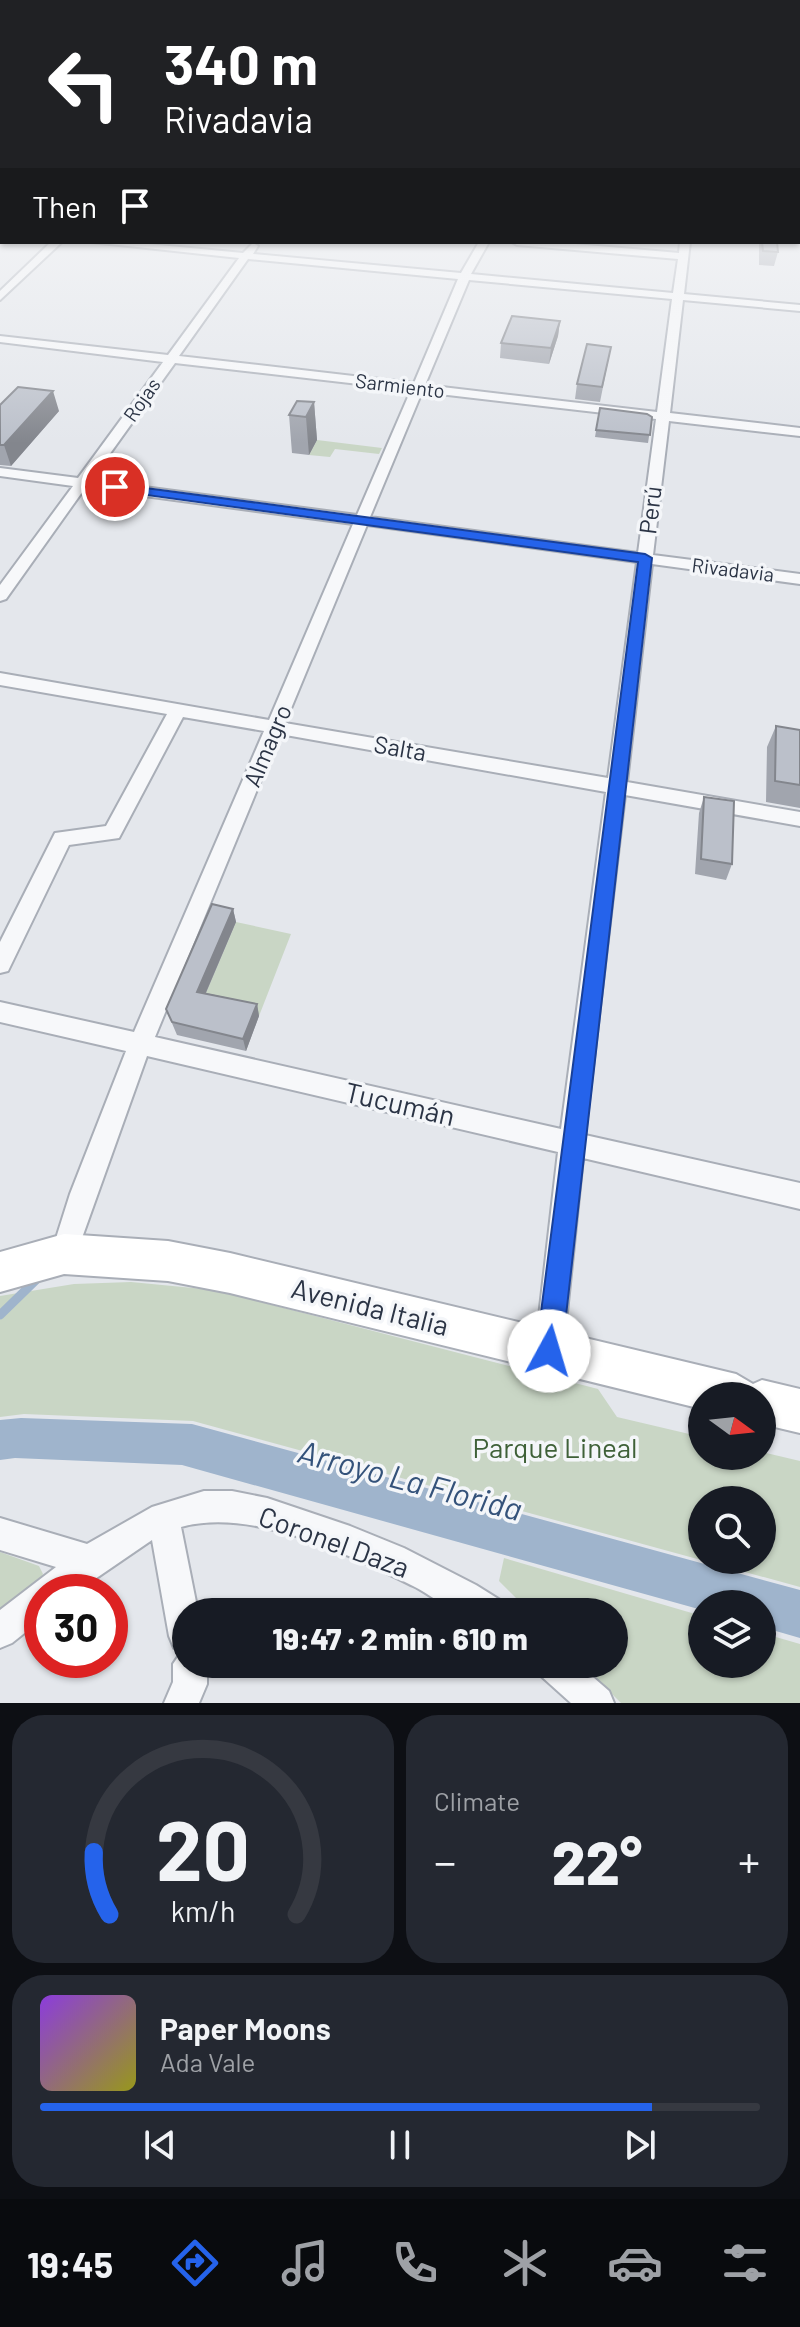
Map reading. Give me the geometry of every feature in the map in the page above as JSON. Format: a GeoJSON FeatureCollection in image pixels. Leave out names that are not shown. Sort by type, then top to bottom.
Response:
{"type":"FeatureCollection","features":[{"type":"Feature","properties":{"kind":"main road","name":"Avenida Italia"},"geometry":{"type":"LineString","coordinates":[[0,1272],[64,1254],[168,1261],[230,1273],[688,1384]]}},
{"type":"Feature","properties":{"kind":"main road"},"geometry":{"type":"LineString","coordinates":[[776,1405],[800,1411]]}},
{"type":"Feature","properties":{"kind":"street","name":"Rojas"},"geometry":{"type":"LineString","coordinates":[[0,596],[226,283]]}},
{"type":"Feature","properties":{"kind":"street","name":"Almagro"},"geometry":{"type":"LineString","coordinates":[[64,1254],[83,1194],[140,1045],[462,283]]}},
{"type":"Feature","properties":{"kind":"street"},"geometry":{"type":"LineString","coordinates":[[544,283],[800,308]]}},
{"type":"Feature","properties":{"kind":"street","name":"Perú"},"geometry":{"type":"LineString","coordinates":[[549,1351],[572,1142],[679,283]]}},
{"type":"Feature","properties":{"kind":"street","name":"Sarmiento"},"geometry":{"type":"LineString","coordinates":[[0,339],[800,432]]}},
{"type":"Feature","properties":{"kind":"street","name":"Rivadavia"},"geometry":{"type":"LineString","coordinates":[[0,472],[800,579]]}},
{"type":"Feature","properties":{"kind":"street","name":"Salta"},"geometry":{"type":"LineString","coordinates":[[0,679],[800,819]]}},
{"type":"Feature","properties":{"kind":"street"},"geometry":{"type":"LineString","coordinates":[[0,964],[62,838],[112,833],[178,710]]}},
{"type":"Feature","properties":{"kind":"street","name":"Tucumán"},"geometry":{"type":"LineString","coordinates":[[0,1012],[800,1196]]}},
{"type":"Feature","properties":{"kind":"street","name":"Coronel Daza"},"geometry":{"type":"LineString","coordinates":[[73,1574],[89,1561],[164,1519],[204,1506],[235,1507],[283,1517],[376,1552],[468,1598]]}},
{"type":"Feature","properties":{"kind":"street"},"geometry":{"type":"LineString","coordinates":[[164,1519],[179,1598]]}},
{"type":"Feature","properties":{"kind":"street"},"geometry":{"type":"LineString","coordinates":[[0,1534],[89,1561]]}},
{"type":"Feature","properties":{"kind":"street"},"geometry":{"type":"LineString","coordinates":[[0,1631],[24,1612]]}},
{"type":"Feature","properties":{"kind":"street"},"geometry":{"type":"LineString","coordinates":[[181,1703],[190,1678]]}},
{"type":"Feature","properties":{"kind":"street"},"geometry":{"type":"LineString","coordinates":[[569,1678],[597,1703]]}},
{"type":"Feature","properties":{"kind":"green space"},"geometry":{"type":"Polygon","coordinates":[[[317,440],[382,448],[379,454],[335,449],[330,457],[309,455],[317,440]]]}},
{"type":"Feature","properties":{"kind":"green space"},"geometry":{"type":"Polygon","coordinates":[[[236,922],[291,934],[259,1016],[201,1004],[236,922]]]}},
{"type":"Feature","properties":{"kind":"green space","name":"Parque Lineal"},"geometry":{"type":"Polygon","coordinates":[[[131,1282],[214,1290],[598,1389],[617,1417],[688,1434],[688,1470],[776,1470],[776,1455],[800,1461],[800,1587],[752,1574],[776,1574],[776,1486],[688,1486],[688,1556],[193,1421],[24,1414],[0,1417],[0,1296],[74,1284],[131,1282]]]}},
{"type":"Feature","properties":{"kind":"green space"},"geometry":{"type":"Polygon","coordinates":[[[0,1552],[39,1566],[43,1574],[24,1574],[24,1594],[0,1611],[0,1552]]]}},
{"type":"Feature","properties":{"kind":"green space"},"geometry":{"type":"Polygon","coordinates":[[[504,1558],[688,1612],[688,1678],[776,1678],[776,1637],[800,1644],[800,1703],[621,1703],[596,1678],[628,1678],[628,1598],[516,1598],[499,1581],[504,1558]]]}},
{"type":"Feature","properties":{"kind":"water"},"geometry":{"type":"Polygon","coordinates":[[[21,1418],[192,1424],[688,1559],[688,1574],[741,1574],[800,1590],[800,1638],[776,1631],[776,1590],[688,1590],[688,1606],[182,1465],[15,1458],[0,1460],[0,1420],[21,1418]]]}},
{"type":"Feature","properties":{"kind":"building"},"geometry":{"type":"Polygon","coordinates":[[[512,316],[560,321],[551,348],[501,343],[512,316]]]}},
{"type":"Feature","properties":{"kind":"building"},"geometry":{"type":"Polygon","coordinates":[[[587,344],[611,347],[602,387],[577,384],[587,344]]]}},
{"type":"Feature","properties":{"kind":"building"},"geometry":{"type":"Polygon","coordinates":[[[18,387],[53,391],[4,445],[0,445],[0,405],[18,387]]]}},
{"type":"Feature","properties":{"kind":"building"},"geometry":{"type":"Polygon","coordinates":[[[297,401],[314,402],[306,417],[289,415],[297,401]]]}},
{"type":"Feature","properties":{"kind":"building"},"geometry":{"type":"Polygon","coordinates":[[[600,408],[647,414],[652,417],[650,435],[596,430],[600,408]]]}},
{"type":"Feature","properties":{"kind":"building"},"geometry":{"type":"Polygon","coordinates":[[[776,726],[800,730],[800,785],[775,781],[776,726]]]}},
{"type":"Feature","properties":{"kind":"building"},"geometry":{"type":"Polygon","coordinates":[[[704,797],[734,801],[732,864],[701,859],[704,797]]]}},
{"type":"Feature","properties":{"kind":"building"},"geometry":{"type":"Polygon","coordinates":[[[212,904],[233,909],[197,992],[257,1004],[243,1039],[172,1022],[166,1009],[212,904]]]}},
{"type":"Feature","properties":{"kind":"waterway"},"geometry":{"type":"LineString","coordinates":[[0,1315],[38,1278]]}},
{"type":"Feature","properties":{"kind":"route"},"geometry":{"type":"LineString","coordinates":[[115,487],[645,558],[575,1113],[549,1351]]}},
{"type":"Feature","properties":{"kind":"water label","name":"Arroyo La Florida"},"geometry":{"type":"Point","coordinates":[410,1481]}}]}
